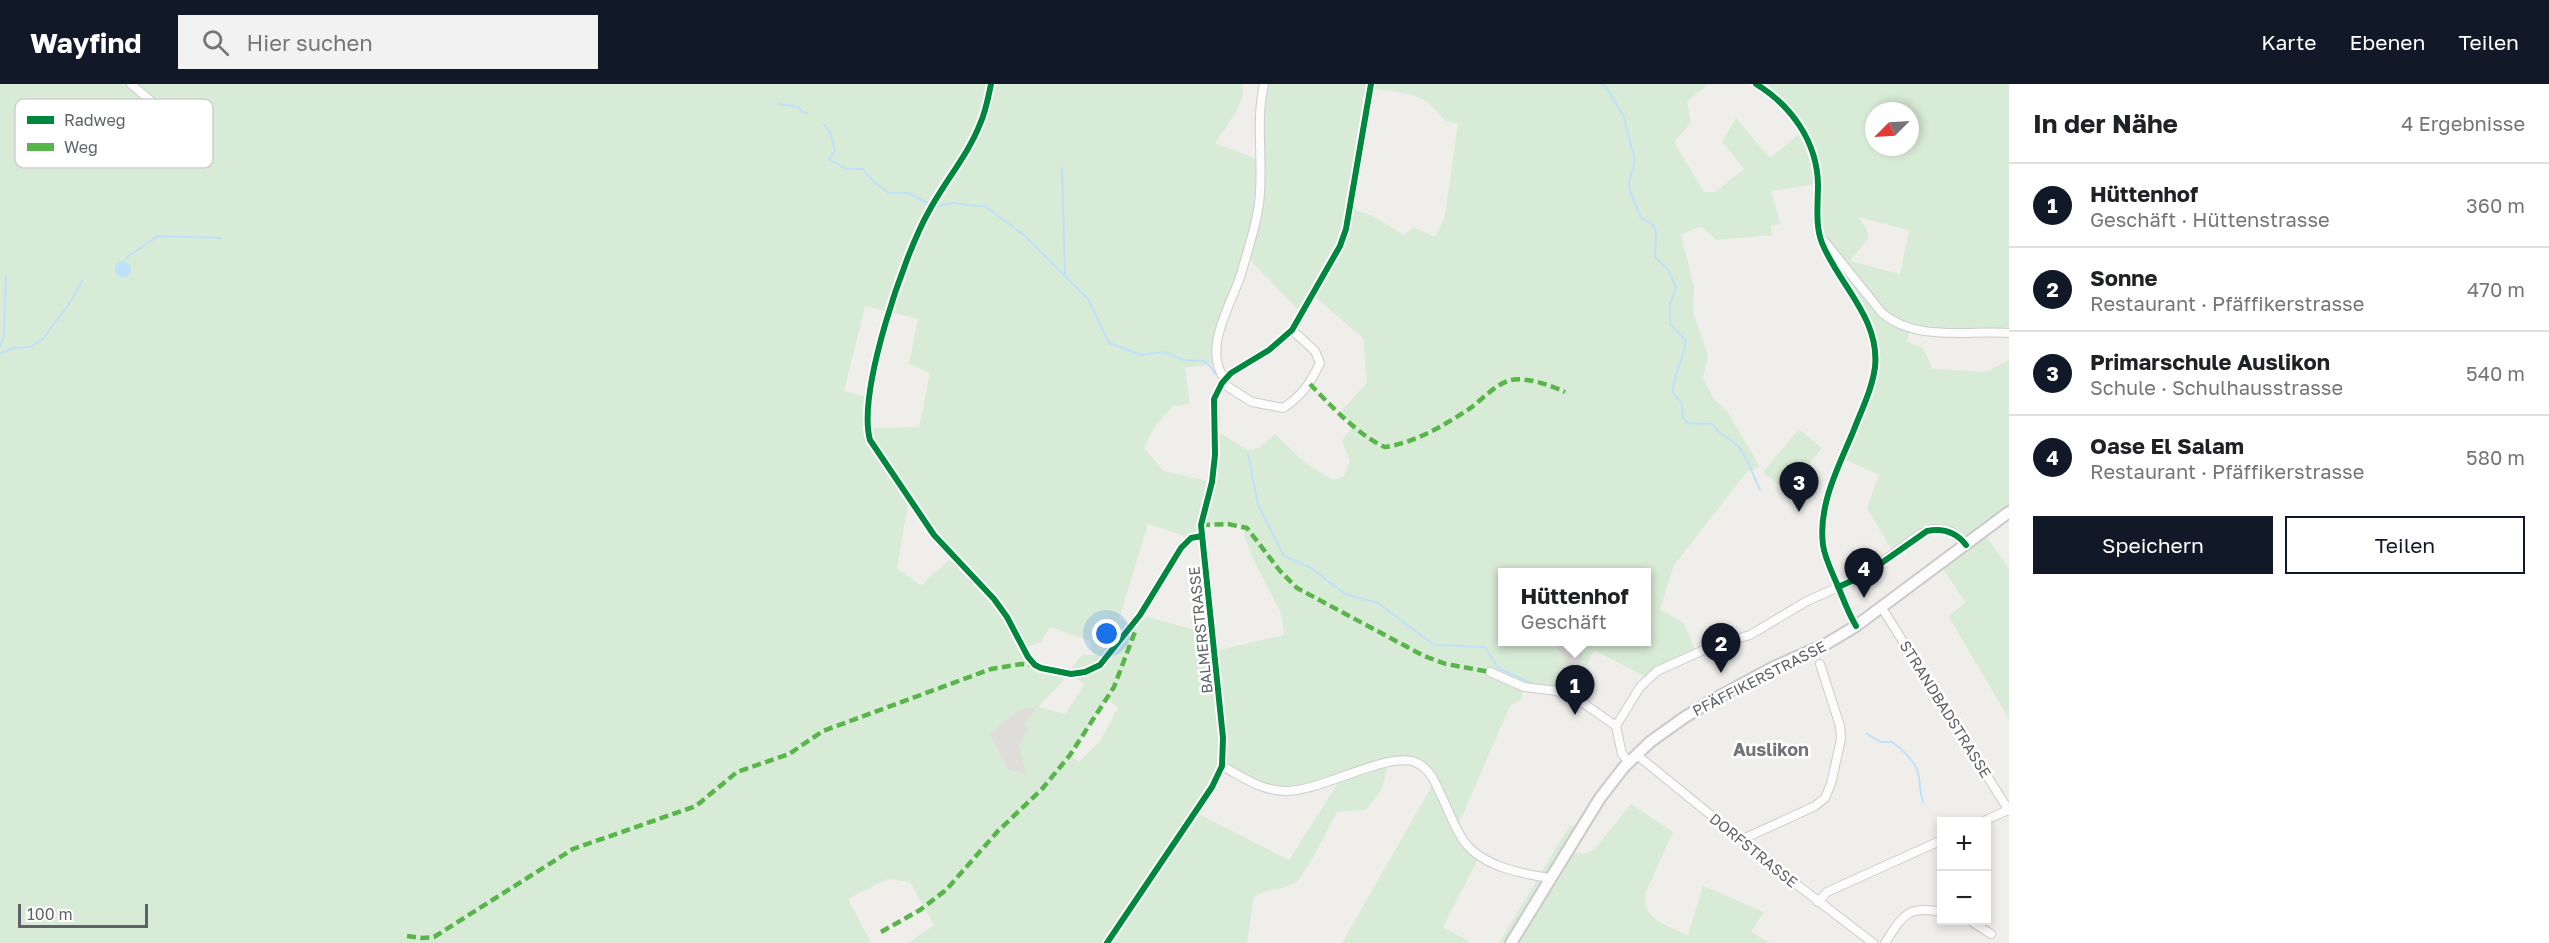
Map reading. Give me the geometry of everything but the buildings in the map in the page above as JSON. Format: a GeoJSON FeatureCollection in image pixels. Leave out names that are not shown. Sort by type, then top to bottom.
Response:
{"type":"FeatureCollection","features":[{"type":"Feature","properties":{"kind":"main road","name":"PFÄFFIKERSTRASSE"},"geometry":{"type":"LineString","coordinates":[[1511,943],[1599,798],[1633,758],[1685,717],[1774,667],[1826,644],[1856,626],[2009,512]]}},
{"type":"Feature","properties":{"kind":"street"},"geometry":{"type":"LineString","coordinates":[[131,84],[149,99]]}},
{"type":"Feature","properties":{"kind":"street"},"geometry":{"type":"LineString","coordinates":[[991,84],[980,125],[929,211],[890,308],[874,369],[869,438],[934,535],[994,599],[1007,617],[1028,657],[1041,668],[1071,674],[1084,672],[1100,665],[1140,615],[1181,548],[1191,538],[1202,536]]}},
{"type":"Feature","properties":{"kind":"street"},"geometry":{"type":"LineString","coordinates":[[1264,84],[1259,203],[1238,286],[1219,331],[1216,346],[1223,382],[1252,402],[1283,408],[1293,401],[1310,384],[1320,363],[1315,351],[1292,330]]}},
{"type":"Feature","properties":{"kind":"street"},"geometry":{"type":"LineString","coordinates":[[1223,382],[1238,367],[1269,350],[1292,330],[1340,246],[1346,229],[1371,84]]}},
{"type":"Feature","properties":{"kind":"street"},"geometry":{"type":"LineString","coordinates":[[1756,84],[1772,94],[1792,114],[1812,149],[1817,169],[1818,224],[1822,243],[1861,310],[1870,328],[1875,348],[1875,368],[1870,388],[1826,501],[1823,546],[1856,626]]}},
{"type":"Feature","properties":{"kind":"street"},"geometry":{"type":"LineString","coordinates":[[1822,243],[1826,242],[1876,306],[1893,322],[1910,328],[1934,332],[2009,333]]}},
{"type":"Feature","properties":{"kind":"street","name":"BALMERSTRASSE"},"geometry":{"type":"LineString","coordinates":[[1107,943],[1212,786],[1222,766],[1223,738],[1201,518],[1212,482],[1215,455],[1214,399],[1223,382]]}},
{"type":"Feature","properties":{"kind":"street"},"geometry":{"type":"LineString","coordinates":[[1616,726],[1640,687],[1657,671],[1715,645],[1750,634],[1800,605],[1863,576],[1927,531],[1952,532],[1966,545]]}},
{"type":"Feature","properties":{"kind":"street","name":"STRANDBADSTRASSE"},"geometry":{"type":"LineString","coordinates":[[1882,608],[2009,811]]}},
{"type":"Feature","properties":{"kind":"street"},"geometry":{"type":"LineString","coordinates":[[1742,840],[1815,806],[1826,798],[1841,739],[1840,726],[1820,664]]}},
{"type":"Feature","properties":{"kind":"street"},"geometry":{"type":"LineString","coordinates":[[1490,672],[1524,687],[1557,691],[1583,703],[1616,726],[1622,754],[1633,758]]}},
{"type":"Feature","properties":{"kind":"street"},"geometry":{"type":"LineString","coordinates":[[1222,766],[1261,787],[1285,791],[1311,788],[1388,762],[1405,758],[1411,760],[1430,772],[1457,828],[1471,849],[1502,866],[1550,878]]}},
{"type":"Feature","properties":{"kind":"street","name":"DORFSTRASSE"},"geometry":{"type":"LineString","coordinates":[[1633,758],[1668,780],[1818,902],[1873,943]]}},
{"type":"Feature","properties":{"kind":"street"},"geometry":{"type":"LineString","coordinates":[[1991,818],[2009,811]]}},
{"type":"Feature","properties":{"kind":"street"},"geometry":{"type":"LineString","coordinates":[[1818,902],[1827,892],[1937,842]]}},
{"type":"Feature","properties":{"kind":"street"},"geometry":{"type":"LineString","coordinates":[[1885,943],[1908,912],[1915,909],[1937,911]]}},
{"type":"Feature","properties":{"kind":"street"},"geometry":{"type":"LineString","coordinates":[[1976,925],[1991,934]]}},
{"type":"Feature","properties":{"kind":"shaded area"},"geometry":{"type":"Polygon","coordinates":[[[1554,646],[1584,646],[1578,673],[1570,671],[1564,676],[1565,658],[1554,646]]]}},
{"type":"Feature","properties":{"kind":"shaded area"},"geometry":{"type":"Polygon","coordinates":[[[1038,707],[1029,728],[1026,774],[1007,770],[989,734],[1018,710],[1038,707]]]}},
{"type":"Feature","properties":{"kind":"green space"},"geometry":{"type":"Polygon","coordinates":[[[0,84],[1242,84],[1243,91],[1238,107],[1215,143],[1259,160],[1264,84],[1709,84],[1687,101],[1691,123],[1674,142],[1704,192],[1715,192],[1744,169],[1722,141],[1736,118],[1770,158],[1803,131],[1792,114],[1756,84],[2009,84],[2009,333],[1910,328],[1907,342],[1923,348],[1933,369],[1986,372],[2009,360],[2009,512],[1983,532],[2009,568],[2009,719],[1949,617],[1965,602],[1940,564],[1965,545],[1960,537],[1934,529],[1894,554],[1867,508],[1879,475],[1842,458],[1875,368],[1870,328],[1822,243],[1817,184],[1771,191],[1781,224],[1771,226],[1772,235],[1717,240],[1700,226],[1681,235],[1694,286],[1693,312],[1708,355],[1703,378],[1714,399],[1727,411],[1760,467],[1746,473],[1674,565],[1660,609],[1684,623],[1696,653],[1648,678],[1594,650],[1581,677],[1578,673],[1584,646],[1651,646],[1651,568],[1498,568],[1498,646],[1554,646],[1565,658],[1564,676],[1557,691],[1524,687],[1521,700],[1510,706],[1457,828],[1480,855],[1443,927],[1472,943],[1342,943],[1434,782],[1418,763],[1388,762],[1382,789],[1366,810],[1337,812],[1301,877],[1292,884],[1254,897],[1247,943],[908,943],[934,925],[910,882],[888,879],[848,899],[871,943],[0,943],[0,84]],[[1370,88],[1349,208],[1373,216],[1404,235],[1414,227],[1435,237],[1445,216],[1458,123],[1445,121],[1429,104],[1412,95],[1370,88]],[[1858,217],[1869,237],[1850,261],[1900,274],[1909,230],[1858,217]],[[1246,256],[1219,331],[1218,363],[1185,368],[1190,404],[1173,406],[1155,426],[1144,448],[1164,471],[1211,482],[1214,429],[1247,450],[1259,448],[1275,434],[1305,463],[1333,480],[1343,477],[1350,461],[1342,441],[1354,425],[1339,413],[1367,383],[1363,338],[1313,295],[1302,313],[1246,256]],[[865,306],[844,391],[870,398],[868,428],[919,427],[930,373],[909,364],[918,319],[865,306]],[[909,498],[897,568],[922,586],[929,577],[954,557],[909,498]],[[1148,524],[1119,619],[1132,625],[1140,615],[1203,632],[1212,631],[1215,651],[1284,635],[1281,613],[1253,559],[1241,525],[1201,525],[1202,536],[1191,538],[1148,524]],[[1050,627],[1041,642],[1024,648],[1035,665],[1060,673],[1064,680],[1038,707],[1065,714],[1085,684],[1071,675],[1071,669],[1082,655],[1094,655],[1090,641],[1050,627]],[[1107,699],[1070,755],[1079,762],[1100,741],[1118,708],[1107,699]],[[1037,707],[1018,710],[989,735],[1007,770],[1026,774],[1019,745],[1029,728],[1024,723],[1037,707]],[[1222,766],[1195,812],[1289,860],[1341,778],[1311,788],[1261,787],[1222,766]]]}},
{"type":"Feature","properties":{"kind":"green space"},"geometry":{"type":"Polygon","coordinates":[[[1799,429],[1822,448],[1786,491],[1763,472],[1799,429]]]}},
{"type":"Feature","properties":{"kind":"green space"},"geometry":{"type":"Polygon","coordinates":[[[1631,804],[1673,832],[1646,892],[1645,901],[1651,915],[1664,925],[1688,935],[1703,886],[1764,912],[1751,932],[1770,943],[1499,943],[1570,825],[1580,829],[1567,851],[1583,854],[1594,850],[1631,804]]]}},
{"type":"Feature","properties":{"kind":"water"},"geometry":{"type":"Polygon","coordinates":[[[123,261],[131,269],[123,277],[115,269],[123,261]]]}},
{"type":"Feature","properties":{"kind":"waterway"},"geometry":{"type":"LineString","coordinates":[[1601,84],[1606,87],[1623,115],[1635,160],[1629,183],[1630,191],[1641,218],[1653,225],[1656,231],[1655,257],[1668,270],[1676,287],[1670,304],[1670,324],[1686,341],[1673,393],[1682,403],[1683,418],[1688,423],[1712,424],[1738,446],[1760,490]]}},
{"type":"Feature","properties":{"kind":"waterway"},"geometry":{"type":"LineString","coordinates":[[779,104],[799,107],[801,111],[807,113]]}},
{"type":"Feature","properties":{"kind":"waterway"},"geometry":{"type":"LineString","coordinates":[[824,124],[830,132],[835,151],[829,159],[847,169],[863,169],[873,181],[889,193],[908,193],[927,203]]}},
{"type":"Feature","properties":{"kind":"waterway"},"geometry":{"type":"LineString","coordinates":[[1062,167],[1065,274]]}},
{"type":"Feature","properties":{"kind":"waterway"},"geometry":{"type":"LineString","coordinates":[[938,206],[952,203],[986,207],[1024,235],[1088,299],[1109,343],[1141,355],[1164,352],[1184,360],[1204,361],[1215,374]]}},
{"type":"Feature","properties":{"kind":"waterway"},"geometry":{"type":"LineString","coordinates":[[126,258],[158,236],[221,238]]}},
{"type":"Feature","properties":{"kind":"waterway"},"geometry":{"type":"LineString","coordinates":[[0,347],[4,336],[6,276]]}},
{"type":"Feature","properties":{"kind":"waterway"},"geometry":{"type":"LineString","coordinates":[[0,353],[14,348],[30,347],[44,338],[73,298],[82,281]]}},
{"type":"Feature","properties":{"kind":"waterway"},"geometry":{"type":"LineString","coordinates":[[1248,454],[1258,505],[1284,556],[1311,568],[1345,594],[1378,603],[1434,645],[1485,647],[1498,668],[1531,683]]}},
{"type":"Feature","properties":{"kind":"waterway"},"geometry":{"type":"LineString","coordinates":[[1867,734],[1881,742],[1892,742],[1909,757],[1918,772],[1923,802]]}},
{"type":"Feature","properties":{"kind":"marked path"},"geometry":{"type":"LineString","coordinates":[[1310,384],[1355,428],[1385,447],[1407,442],[1440,427],[1469,409],[1500,385],[1511,380],[1546,384],[1565,392]]}},
{"type":"Feature","properties":{"kind":"marked path"},"geometry":{"type":"LineString","coordinates":[[1201,525],[1228,524],[1247,528],[1280,571],[1297,588],[1424,656],[1446,664],[1490,672]]}},
{"type":"Feature","properties":{"kind":"marked path"},"geometry":{"type":"LineString","coordinates":[[881,932],[920,910],[946,890],[998,831],[1042,789],[1070,755],[1114,687],[1136,629]]}},
{"type":"Feature","properties":{"kind":"marked path"},"geometry":{"type":"LineString","coordinates":[[407,936],[434,937],[573,849],[696,806],[737,772],[789,754],[823,731],[991,669],[1021,664],[1035,665]]}},
{"type":"Feature","properties":{"kind":"cycle path"},"geometry":{"type":"LineString","coordinates":[[991,84],[984,114],[975,135],[929,211],[896,290],[876,358],[870,390],[868,418],[870,440],[934,535],[994,599],[1007,617],[1028,657],[1041,668],[1071,674],[1085,672],[1100,665],[1140,615],[1181,548],[1191,538],[1202,536]]}},
{"type":"Feature","properties":{"kind":"cycle path"},"geometry":{"type":"LineString","coordinates":[[1107,943],[1212,787],[1222,766],[1223,738],[1201,525],[1212,482],[1215,455],[1214,399],[1222,383],[1231,373],[1269,350],[1292,330],[1340,246],[1346,229],[1371,84]]}},
{"type":"Feature","properties":{"kind":"cycle path"},"geometry":{"type":"LineString","coordinates":[[1756,84],[1781,103],[1800,126],[1807,140],[1817,169],[1818,222],[1822,243],[1865,317],[1875,349],[1875,367],[1871,384],[1830,487],[1822,530],[1827,560],[1856,626]]}},
{"type":"Feature","properties":{"kind":"cycle path"},"geometry":{"type":"LineString","coordinates":[[1838,587],[1863,576],[1927,531],[1949,532],[1966,545]]}},
{"type":"Feature","properties":{"kind":"place","name":"Primarschule Auslikon"},"geometry":{"type":"Point","coordinates":[1799,512]}},
{"type":"Feature","properties":{"kind":"place","name":"Oase El Salam"},"geometry":{"type":"Point","coordinates":[1864,598]}},
{"type":"Feature","properties":{"kind":"place","name":"Sonne"},"geometry":{"type":"Point","coordinates":[1721,673]}},
{"type":"Feature","properties":{"kind":"place","name":"Hüttenhof"},"geometry":{"type":"Point","coordinates":[1575,715]}},
{"type":"Feature","properties":{"kind":"district","name":"Auslikon"},"geometry":{"type":"Point","coordinates":[1771,749]}}]}
